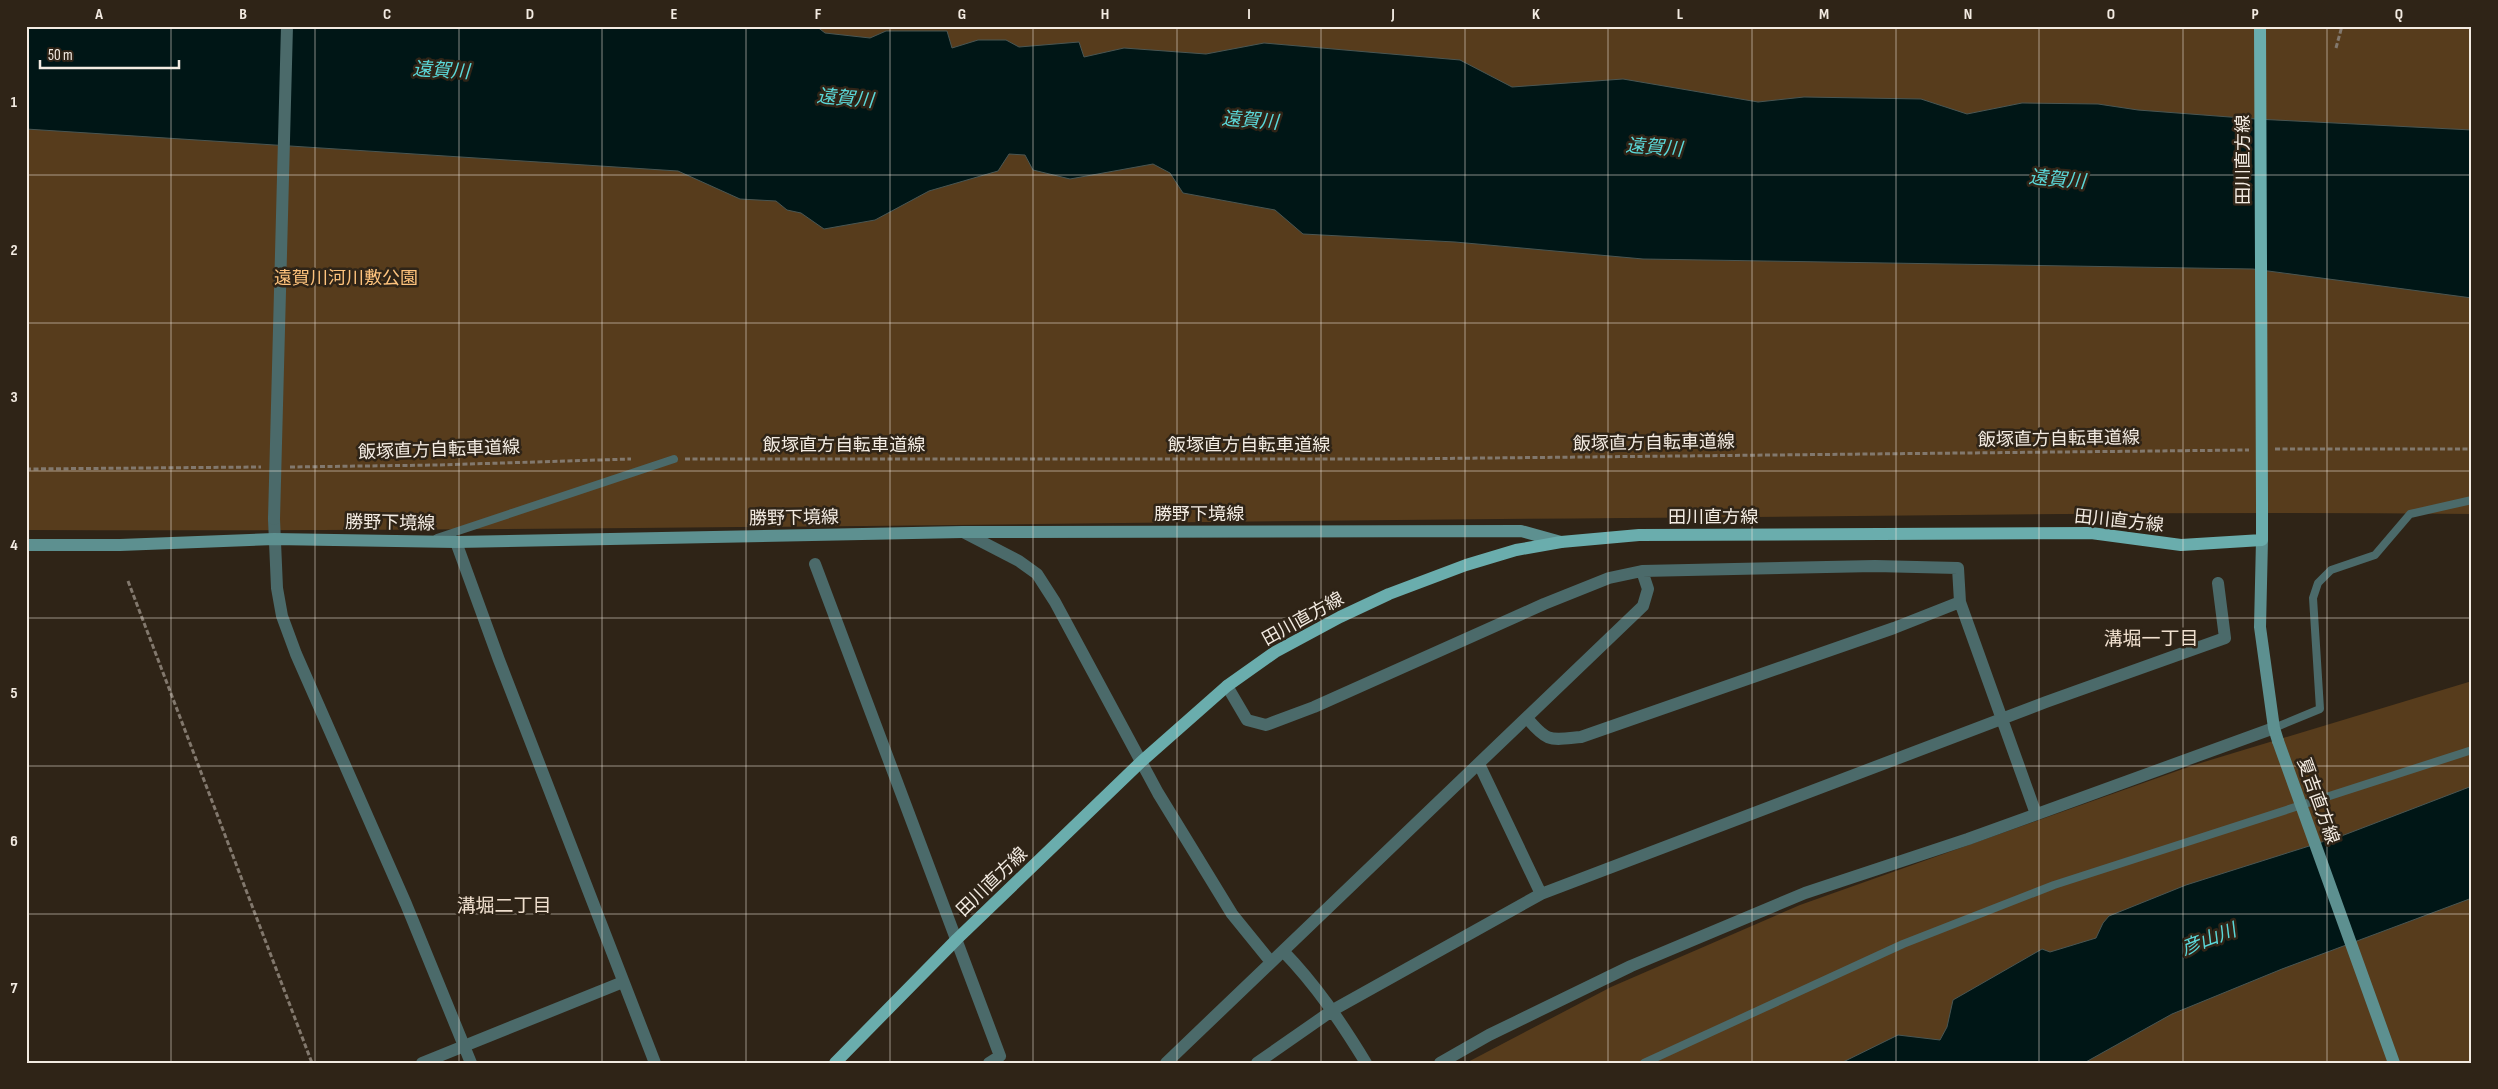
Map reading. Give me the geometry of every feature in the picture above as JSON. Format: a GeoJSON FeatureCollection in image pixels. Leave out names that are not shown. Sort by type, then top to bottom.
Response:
{"type":"FeatureCollection","features":[{"type":"Feature","properties":{"kind":"main road","name":"田川直方線"},"geometry":{"type":"LineString","coordinates":[[835,1063],[957,940],[1142,761],[1228,686],[1275,652],[1389,594],[1466,565],[1516,550],[1561,542],[1639,534],[2091,533],[2181,545],[2262,540],[2260,26]]}},
{"type":"Feature","properties":{"kind":"main road","name":"勝野下境線"},"geometry":{"type":"LineString","coordinates":[[26,544],[120,545],[274,539],[456,542],[963,532],[1522,531],[1561,542]]}},
{"type":"Feature","properties":{"kind":"main road","name":"夏吉直方線"},"geometry":{"type":"LineString","coordinates":[[2262,540],[2260,627],[2274,728],[2394,1063]]}},
{"type":"Feature","properties":{"kind":"street"},"geometry":{"type":"LineString","coordinates":[[287,26],[274,519],[277,588],[285,624],[406,904],[471,1063]]}},
{"type":"Feature","properties":{"kind":"street"},"geometry":{"type":"LineString","coordinates":[[963,532],[1019,561],[1037,574],[1055,602],[1158,793],[1232,914],[1270,962]]}},
{"type":"Feature","properties":{"kind":"street"},"geometry":{"type":"LineString","coordinates":[[456,542],[655,1063]]}},
{"type":"Feature","properties":{"kind":"street"},"geometry":{"type":"LineString","coordinates":[[815,564],[1000,1056],[989,1063]]}},
{"type":"Feature","properties":{"kind":"street"},"geometry":{"type":"LineString","coordinates":[[1228,686],[1247,720],[1266,726],[1314,707],[1544,604],[1609,578],[1642,571],[1875,566],[1958,568],[1960,602],[2036,814]]}},
{"type":"Feature","properties":{"kind":"street"},"geometry":{"type":"LineString","coordinates":[[1166,1063],[1643,606],[1648,589],[1642,571]]}},
{"type":"Feature","properties":{"kind":"street"},"geometry":{"type":"LineString","coordinates":[[1257,1063],[1333,1010],[1542,894],[2001,719],[2225,638],[2218,583]]}},
{"type":"Feature","properties":{"kind":"street"},"geometry":{"type":"LineString","coordinates":[[1528,718],[1542,736],[1556,740],[1581,737],[1894,628],[1960,602]]}},
{"type":"Feature","properties":{"kind":"street"},"geometry":{"type":"LineString","coordinates":[[1440,1063],[1490,1035],[1631,966],[1786,901],[2036,814],[2274,728]]}},
{"type":"Feature","properties":{"kind":"street"},"geometry":{"type":"LineString","coordinates":[[1479,764],[1542,894]]}},
{"type":"Feature","properties":{"kind":"street"},"geometry":{"type":"LineString","coordinates":[[1283,950],[1312,981],[1333,1010],[1366,1063]]}},
{"type":"Feature","properties":{"kind":"street"},"geometry":{"type":"LineString","coordinates":[[422,1063],[623,982]]}},
{"type":"Feature","properties":{"kind":"lane"},"geometry":{"type":"LineString","coordinates":[[428,542],[674,459]]}},
{"type":"Feature","properties":{"kind":"lane"},"geometry":{"type":"LineString","coordinates":[[2274,728],[2320,710],[2313,598],[2318,583],[2331,570],[2376,555],[2410,514],[2472,500]]}},
{"type":"Feature","properties":{"kind":"lane"},"geometry":{"type":"LineString","coordinates":[[1644,1063],[1903,944],[2054,885],[2472,750]]}},
{"type":"Feature","properties":{"kind":"path"},"geometry":{"type":"LineString","coordinates":[[2336,48],[2342,26]]}},
{"type":"Feature","properties":{"kind":"path"},"geometry":{"type":"LineString","coordinates":[[2273,449],[2472,449]]}},
{"type":"Feature","properties":{"kind":"path","name":"飯塚直方自転車道線"},"geometry":{"type":"LineString","coordinates":[[674,459],[1393,459],[2254,450]]}},
{"type":"Feature","properties":{"kind":"path","name":"飯塚直方自転車道線"},"geometry":{"type":"LineString","coordinates":[[284,467],[438,465],[634,458]]}},
{"type":"Feature","properties":{"kind":"path"},"geometry":{"type":"LineString","coordinates":[[26,470],[264,467]]}},
{"type":"Feature","properties":{"kind":"path"},"geometry":{"type":"LineString","coordinates":[[128,581],[312,1063]]}},
{"type":"Feature","properties":{"kind":"green space","name":"遠賀川河川敷公園"},"geometry":{"type":"Polygon","coordinates":[[[26,26],[2472,26],[2472,514],[2154,513],[625,528],[26,530],[26,26]]]}},
{"type":"Feature","properties":{"kind":"green space"},"geometry":{"type":"Polygon","coordinates":[[[2472,681],[2472,1063],[1466,1063],[1611,987],[1800,905],[2194,765],[2472,681]]]}},
{"type":"Feature","properties":{"kind":"water","name":"遠賀川"},"geometry":{"type":"Polygon","coordinates":[[[26,26],[816,26],[825,33],[870,38],[886,31],[947,31],[952,48],[978,40],[1006,40],[1019,47],[1079,42],[1084,57],[1124,48],[1206,54],[1264,43],[1460,60],[1512,87],[1623,79],[1758,102],[1804,97],[1921,99],[1967,114],[2022,103],[2098,104],[2138,110],[2256,119],[2472,130],[2472,298],[2253,269],[1643,259],[1455,242],[1303,234],[1275,210],[1183,193],[1170,173],[1153,164],[1070,179],[1033,170],[1025,155],[1009,154],[998,171],[929,191],[875,220],[824,229],[801,213],[787,210],[776,201],[740,199],[678,171],[26,129],[26,26]]]}},
{"type":"Feature","properties":{"kind":"water","name":"彦山川"},"geometry":{"type":"Polygon","coordinates":[[[2472,786],[2472,898],[2282,969],[2172,1014],[2084,1063],[1841,1063],[1898,1035],[1940,1040],[1947,1027],[1953,1000],[2042,949],[2050,952],[2096,938],[2103,923],[2109,916],[2186,885],[2344,835],[2472,786]]]}},
{"type":"Feature","properties":{"kind":"district","name":"溝堀一丁目"},"geometry":{"type":"Point","coordinates":[2151,639]}},
{"type":"Feature","properties":{"kind":"district","name":"溝堀二丁目"},"geometry":{"type":"Point","coordinates":[504,906]}}]}
